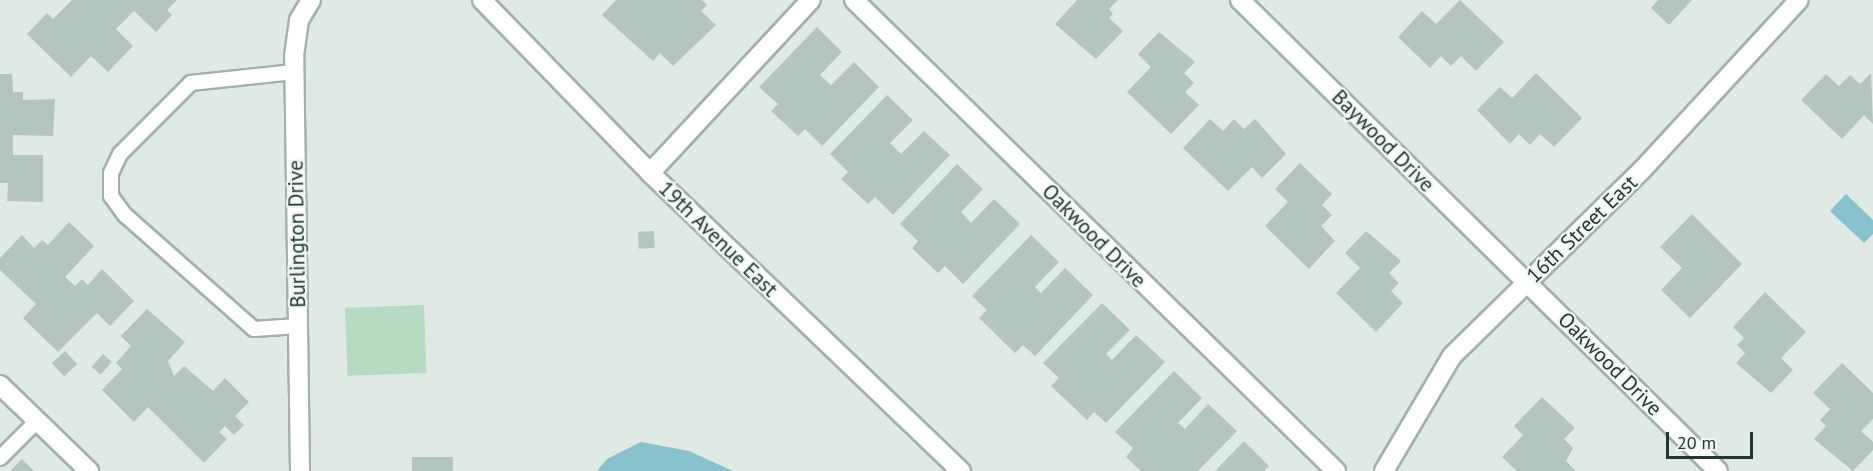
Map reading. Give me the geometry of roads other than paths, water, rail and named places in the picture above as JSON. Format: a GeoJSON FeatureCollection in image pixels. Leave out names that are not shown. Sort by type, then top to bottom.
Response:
{"type":"FeatureCollection","features":[{"type":"Feature","properties":{"kind":"street","name":"Burlington Drive"},"geometry":{"type":"LineString","coordinates":[[300,471],[294,72],[300,20],[311,0]]}},
{"type":"Feature","properties":{"kind":"street","name":"19th Avenue East"},"geometry":{"type":"LineString","coordinates":[[482,0],[650,173],[961,471]]}},
{"type":"Feature","properties":{"kind":"street"},"geometry":{"type":"LineString","coordinates":[[650,173],[811,0]]}},
{"type":"Feature","properties":{"kind":"street","name":"Oakwood Drive"},"geometry":{"type":"LineString","coordinates":[[854,0],[1335,471]]}},
{"type":"Feature","properties":{"kind":"street","name":"Baywood Drive"},"geometry":{"type":"LineString","coordinates":[[1240,0],[1527,282]]}},
{"type":"Feature","properties":{"kind":"street","name":"16th Street East"},"geometry":{"type":"LineString","coordinates":[[1384,471],[1452,356],[1642,170],[1799,0]]}},
{"type":"Feature","properties":{"kind":"street","name":"Oakwood Drive"},"geometry":{"type":"LineString","coordinates":[[1527,282],[1718,471]]}},
{"type":"Feature","properties":{"kind":"street"},"geometry":{"type":"LineString","coordinates":[[0,385],[88,471]]}},
{"type":"Feature","properties":{"kind":"lane"},"geometry":{"type":"LineString","coordinates":[[294,72],[191,82],[120,154],[111,184],[111,196],[125,214],[254,329],[298,326]]}},
{"type":"Feature","properties":{"kind":"lane"},"geometry":{"type":"LineString","coordinates":[[0,458],[37,421]]}},
{"type":"Feature","properties":{"kind":"water"},"geometry":{"type":"Polygon","coordinates":[[[1846,194],[1873,220],[1873,234],[1864,243],[1830,211],[1846,194]]]}},
{"type":"Feature","properties":{"kind":"water"},"geometry":{"type":"Polygon","coordinates":[[[641,442],[689,451],[733,471],[597,471],[607,459],[641,442]]]}}]}
